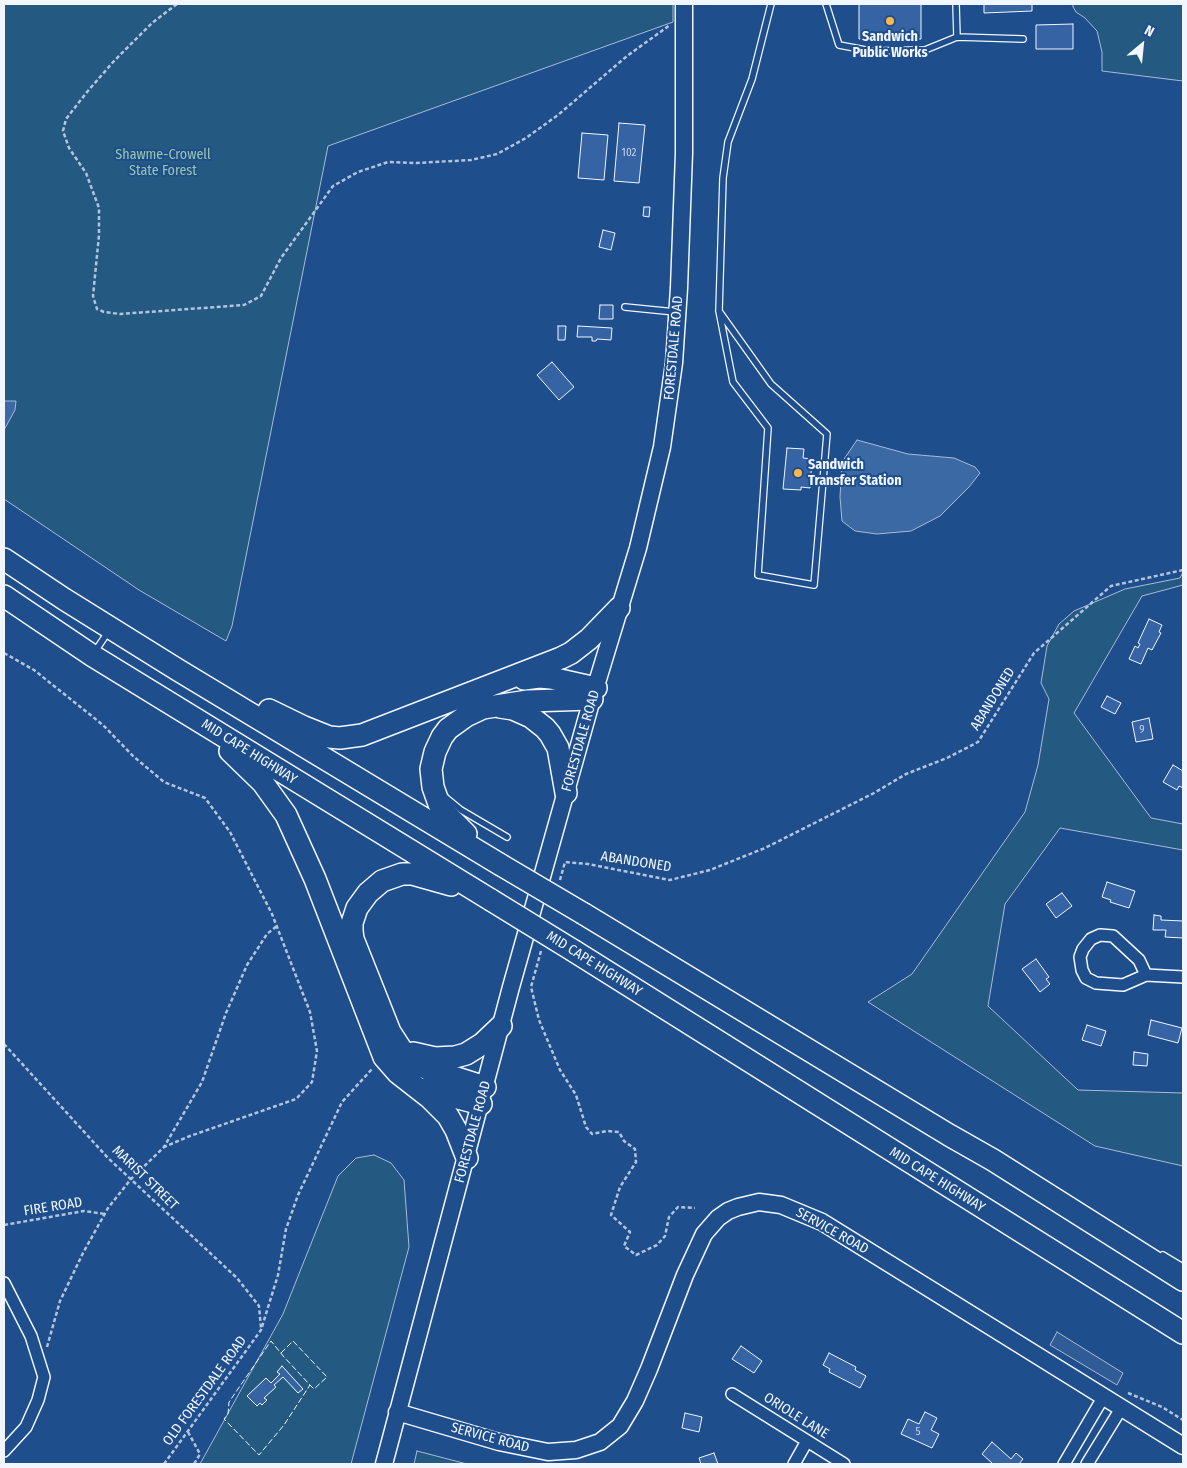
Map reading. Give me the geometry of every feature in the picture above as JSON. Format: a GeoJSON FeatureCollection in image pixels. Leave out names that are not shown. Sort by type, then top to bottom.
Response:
{"type":"FeatureCollection","features":[{"type":"Feature","properties":{"kind":"highway"},"geometry":{"type":"LineString","coordinates":[[4,559],[111,628],[949,1136],[993,1160],[1183,1280]]}},
{"type":"Feature","properties":{"kind":"highway","name":"MID CAPE HIGHWAY"},"geometry":{"type":"LineString","coordinates":[[4,596],[93,656],[574,951],[1183,1333]]}},
{"type":"Feature","properties":{"kind":"highway"},"geometry":{"type":"LineString","coordinates":[[111,628],[200,671],[296,723],[329,737],[346,738],[362,735],[499,683],[571,653],[589,639],[619,608]]}},
{"type":"Feature","properties":{"kind":"highway"},"geometry":{"type":"LineString","coordinates":[[499,683],[539,677],[557,679],[594,694]]}},
{"type":"Feature","properties":{"kind":"highway"},"geometry":{"type":"LineString","coordinates":[[501,864],[451,820],[439,804],[433,787],[431,769],[442,737],[452,726],[473,711],[521,702],[594,694]]}},
{"type":"Feature","properties":{"kind":"highway"},"geometry":{"type":"LineString","coordinates":[[492,707],[522,713],[545,728],[556,742],[558,748],[566,792]]}},
{"type":"Feature","properties":{"kind":"highway"},"geometry":{"type":"LineString","coordinates":[[189,714],[250,769],[276,798],[286,815],[393,1053],[483,1096]]}},
{"type":"Feature","properties":{"kind":"highway"},"geometry":{"type":"LineString","coordinates":[[467,1158],[456,1130],[448,1116],[430,1098],[398,1074],[390,1032],[353,939],[352,923],[357,908],[374,886],[391,877],[402,874],[422,876],[491,900]]}},
{"type":"Feature","properties":{"kind":"highway"},"geometry":{"type":"LineString","coordinates":[[393,1053],[435,1058],[455,1057],[474,1050],[501,1026]]}},
{"type":"Feature","properties":{"kind":"highway"},"geometry":{"type":"LineString","coordinates":[[414,1086],[439,1094],[483,1096]]}},
{"type":"Feature","properties":{"kind":"main road","name":"FORESTDALE ROAD"},"geometry":{"type":"LineString","coordinates":[[384,1464],[501,1026],[594,694],[638,548],[662,447],[671,393],[678,312],[684,153],[684,10]]}},
{"type":"Feature","properties":{"kind":"main road","name":"SERVICE ROAD"},"geometry":{"type":"LineString","coordinates":[[398,1412],[499,1442],[541,1451],[562,1452],[576,1450],[600,1442],[620,1426],[635,1401],[685,1275],[704,1234],[718,1218],[728,1212],[744,1205],[759,1202],[781,1205],[822,1222],[1104,1396],[1122,1400],[1183,1446]]}},
{"type":"Feature","properties":{"kind":"street"},"geometry":{"type":"LineString","coordinates":[[1146,975],[1139,960],[1113,936],[1100,935],[1091,939],[1083,949],[1080,957],[1082,970],[1086,978],[1096,983],[1123,985],[1146,975],[1183,976]]}},
{"type":"Feature","properties":{"kind":"street"},"geometry":{"type":"LineString","coordinates":[[4,1283],[31,1336],[44,1377],[38,1400],[26,1426],[4,1452]]}},
{"type":"Feature","properties":{"kind":"street","name":"ORIOLE LANE"},"geometry":{"type":"LineString","coordinates":[[732,1394],[844,1464]]}},
{"type":"Feature","properties":{"kind":"street"},"geometry":{"type":"LineString","coordinates":[[1064,1464],[1104,1396]]}},
{"type":"Feature","properties":{"kind":"street"},"geometry":{"type":"LineString","coordinates":[[1087,1464],[1122,1400]]}},
{"type":"Feature","properties":{"kind":"street"},"geometry":{"type":"LineString","coordinates":[[794,1464],[807,1441]]}},
{"type":"Feature","properties":{"kind":"lane"},"geometry":{"type":"LineString","coordinates":[[719,311],[771,384],[827,434],[814,585],[758,574],[768,428],[733,382],[719,311],[723,178],[728,142],[752,79],[771,4]]}},
{"type":"Feature","properties":{"kind":"lane"},"geometry":{"type":"LineString","coordinates":[[826,4],[838,45],[870,51],[925,50],[957,37],[1023,39]]}},
{"type":"Feature","properties":{"kind":"lane"},"geometry":{"type":"LineString","coordinates":[[956,4],[957,37]]}},
{"type":"Feature","properties":{"kind":"lane"},"geometry":{"type":"LineString","coordinates":[[625,307],[678,312]]}},
{"type":"Feature","properties":{"kind":"lane"},"geometry":{"type":"LineString","coordinates":[[93,656],[111,628]]}},
{"type":"Feature","properties":{"kind":"lane"},"geometry":{"type":"LineString","coordinates":[[433,787],[461,810],[507,837]]}},
{"type":"Feature","properties":{"kind":"lane"},"geometry":{"type":"LineString","coordinates":[[949,1136],[1109,1225]]}},
{"type":"Feature","properties":{"kind":"lane"},"geometry":{"type":"LineString","coordinates":[[1160,1253],[1183,1267]]}},
{"type":"Feature","properties":{"kind":"path"},"geometry":{"type":"LineString","coordinates":[[176,4],[152,23],[114,61],[66,119],[63,131],[69,148],[86,172],[99,208],[99,235],[93,296],[97,309],[104,312],[120,314],[244,305],[261,296],[280,258],[333,186],[358,172],[388,162],[416,163],[472,160],[497,154],[526,138],[558,115],[684,10]]}},
{"type":"Feature","properties":{"kind":"path","name":"ABANDONED"},"geometry":{"type":"LineString","coordinates":[[560,881],[565,862],[588,864],[670,880],[710,870],[765,848],[874,793],[906,774],[947,758],[978,742],[1034,653],[1111,586],[1183,570]]}},
{"type":"Feature","properties":{"kind":"path"},"geometry":{"type":"LineString","coordinates":[[4,653],[34,670],[103,725],[133,756],[164,782],[205,798],[230,832],[276,926],[310,1012],[317,1051],[312,1082],[296,1099],[164,1146]]}},
{"type":"Feature","properties":{"kind":"path"},"geometry":{"type":"LineString","coordinates":[[40,1365],[60,1301],[83,1254],[105,1214],[131,1179],[164,1146],[202,1082],[226,1013],[247,965],[267,934],[276,926]]}},
{"type":"Feature","properties":{"kind":"path"},"geometry":{"type":"LineString","coordinates":[[541,949],[531,987],[539,1020],[560,1070],[576,1095],[586,1127],[592,1134],[607,1131],[619,1132],[624,1141],[635,1149],[636,1162],[620,1187],[611,1215],[630,1232],[624,1246],[636,1256],[657,1244],[665,1236],[669,1217],[678,1207],[695,1208]]}},
{"type":"Feature","properties":{"kind":"path","name":"MARIST STREET"},"geometry":{"type":"LineString","coordinates":[[4,1044],[108,1158],[237,1278],[259,1306],[262,1330]]}},
{"type":"Feature","properties":{"kind":"path"},"geometry":{"type":"LineString","coordinates":[[262,1330],[278,1275],[286,1229],[298,1195],[320,1146],[342,1102],[393,1053]]}},
{"type":"Feature","properties":{"kind":"path","name":"FIRE ROAD"},"geometry":{"type":"LineString","coordinates":[[4,1225],[84,1211],[105,1214]]}},
{"type":"Feature","properties":{"kind":"path","name":"OLD FORESTDALE ROAD"},"geometry":{"type":"LineString","coordinates":[[164,1464],[262,1330]]}},
{"type":"Feature","properties":{"kind":"path"},"geometry":{"type":"LineString","coordinates":[[1122,1400],[1153,1404],[1183,1420]]}},
{"type":"Feature","properties":{"kind":"path"},"geometry":{"type":"LineString","coordinates":[[188,1432],[200,1454],[194,1464]]}},
{"type":"Feature","properties":{"kind":"green space","name":"Shawme-Crowell State Forest"},"geometry":{"type":"Polygon","coordinates":[[[4,4],[673,4],[673,22],[328,146],[232,626],[226,641],[139,590],[4,499],[4,4]]]}},
{"type":"Feature","properties":{"kind":"green space"},"geometry":{"type":"Polygon","coordinates":[[[1073,4],[1183,4],[1183,81],[1102,71],[1102,52],[1097,31],[1085,18],[1076,12],[1073,4]]]}},
{"type":"Feature","properties":{"kind":"green space"},"geometry":{"type":"Polygon","coordinates":[[[1183,572],[1183,585],[1142,596],[1074,713],[1151,818],[1183,824],[1183,850],[1060,828],[1005,904],[988,1006],[1078,1090],[1183,1093],[1183,1166],[1095,1146],[868,1002],[912,974],[1025,812],[1038,765],[1049,699],[1041,683],[1047,646],[1059,624],[1074,611],[1125,589],[1180,578],[1183,572]]]}},
{"type":"Feature","properties":{"kind":"green space"},"geometry":{"type":"Polygon","coordinates":[[[374,1155],[391,1163],[404,1180],[409,1247],[351,1464],[200,1464],[283,1314],[338,1176],[356,1158],[374,1155]]]}},
{"type":"Feature","properties":{"kind":"green space"},"geometry":{"type":"Polygon","coordinates":[[[417,1451],[467,1464],[414,1464],[417,1451]]]}},
{"type":"Feature","properties":{"kind":"shaded area"},"geometry":{"type":"Polygon","coordinates":[[[4,401],[16,401],[15,410],[4,430],[4,401]]]}},
{"type":"Feature","properties":{"kind":"shaded area"},"geometry":{"type":"Polygon","coordinates":[[[857,440],[908,454],[954,458],[975,467],[980,473],[940,516],[911,531],[877,534],[855,531],[842,521],[840,497],[842,462],[857,440]]]}},
{"type":"Feature","properties":{"kind":"shaded area"},"geometry":{"type":"Polygon","coordinates":[[[1057,1332],[1123,1373],[1117,1385],[1050,1345],[1057,1332]]]}},
{"type":"Feature","properties":{"kind":"building","name":"Sandwich Public Works"},"geometry":{"type":"Polygon","coordinates":[[[859,4],[921,4],[921,39],[859,39],[859,4]]]}},
{"type":"Feature","properties":{"kind":"building"},"geometry":{"type":"Polygon","coordinates":[[[984,4],[1032,4],[1032,11],[984,13],[984,4]]]}},
{"type":"Feature","properties":{"kind":"building"},"geometry":{"type":"Polygon","coordinates":[[[1073,24],[1073,49],[1036,49],[1036,25],[1073,24]]]}},
{"type":"Feature","properties":{"kind":"building"},"geometry":{"type":"Polygon","coordinates":[[[619,123],[645,125],[639,183],[614,181],[619,123]]]}},
{"type":"Feature","properties":{"kind":"building"},"geometry":{"type":"Polygon","coordinates":[[[582,133],[608,135],[604,180],[578,178],[582,133]]]}},
{"type":"Feature","properties":{"kind":"building"},"geometry":{"type":"Polygon","coordinates":[[[644,207],[650,207],[649,217],[643,216],[644,207]]]}},
{"type":"Feature","properties":{"kind":"building"},"geometry":{"type":"Polygon","coordinates":[[[603,230],[615,233],[611,250],[599,247],[603,230]]]}},
{"type":"Feature","properties":{"kind":"building"},"geometry":{"type":"Polygon","coordinates":[[[600,305],[613,305],[613,319],[599,319],[600,305]]]}},
{"type":"Feature","properties":{"kind":"building"},"geometry":{"type":"Polygon","coordinates":[[[558,326],[566,326],[565,340],[558,340],[558,326]]]}},
{"type":"Feature","properties":{"kind":"building"},"geometry":{"type":"Polygon","coordinates":[[[578,326],[612,328],[611,340],[597,339],[592,341],[592,337],[577,337],[578,326]]]}},
{"type":"Feature","properties":{"kind":"building"},"geometry":{"type":"Polygon","coordinates":[[[552,362],[574,387],[559,400],[537,375],[552,362]]]}},
{"type":"Feature","properties":{"kind":"building","name":"Sandwich Transfer Station"},"geometry":{"type":"Polygon","coordinates":[[[787,448],[804,449],[803,458],[812,459],[810,488],[801,487],[801,490],[783,489],[787,448]]]}},
{"type":"Feature","properties":{"kind":"building"},"geometry":{"type":"Polygon","coordinates":[[[1149,619],[1162,625],[1159,632],[1161,633],[1152,650],[1148,648],[1141,664],[1129,659],[1135,646],[1138,648],[1140,644],[1138,643],[1149,619]]]}},
{"type":"Feature","properties":{"kind":"building"},"geometry":{"type":"Polygon","coordinates":[[[1107,696],[1121,703],[1115,714],[1101,707],[1107,696]]]}},
{"type":"Feature","properties":{"kind":"building"},"geometry":{"type":"Polygon","coordinates":[[[1149,718],[1153,739],[1136,742],[1132,722],[1149,718]]]}},
{"type":"Feature","properties":{"kind":"building"},"geometry":{"type":"Polygon","coordinates":[[[1173,765],[1183,771],[1183,788],[1179,786],[1177,790],[1163,782],[1173,765]]]}},
{"type":"Feature","properties":{"kind":"building"},"geometry":{"type":"Polygon","coordinates":[[[1107,882],[1135,891],[1129,908],[1110,902],[1111,900],[1102,897],[1107,882]]]}},
{"type":"Feature","properties":{"kind":"building"},"geometry":{"type":"Polygon","coordinates":[[[1062,893],[1072,906],[1056,918],[1046,904],[1062,893]]]}},
{"type":"Feature","properties":{"kind":"building"},"geometry":{"type":"Polygon","coordinates":[[[1154,915],[1161,916],[1161,920],[1183,921],[1183,938],[1165,937],[1166,930],[1153,930],[1154,915]]]}},
{"type":"Feature","properties":{"kind":"building"},"geometry":{"type":"Polygon","coordinates":[[[1036,959],[1049,977],[1046,979],[1050,984],[1040,992],[1022,969],[1036,959]]]}},
{"type":"Feature","properties":{"kind":"building"},"geometry":{"type":"Polygon","coordinates":[[[1151,1020],[1182,1028],[1178,1043],[1148,1035],[1151,1020]]]}},
{"type":"Feature","properties":{"kind":"building"},"geometry":{"type":"Polygon","coordinates":[[[1087,1025],[1106,1031],[1101,1046],[1082,1040],[1087,1025]]]}},
{"type":"Feature","properties":{"kind":"building"},"geometry":{"type":"Polygon","coordinates":[[[1134,1052],[1148,1054],[1147,1066],[1133,1065],[1134,1052]]]}},
{"type":"Feature","properties":{"kind":"building"},"geometry":{"type":"Polygon","coordinates":[[[741,1346],[762,1361],[754,1373],[732,1359],[741,1346]]]}},
{"type":"Feature","properties":{"kind":"building"},"geometry":{"type":"Polygon","coordinates":[[[829,1353],[856,1367],[855,1370],[866,1376],[860,1388],[829,1372],[830,1369],[823,1365],[829,1353]]]}},
{"type":"Feature","properties":{"kind":"building"},"geometry":{"type":"Polygon","coordinates":[[[282,1366],[303,1389],[298,1393],[283,1377],[274,1385],[276,1387],[264,1398],[267,1400],[262,1405],[260,1403],[257,1406],[247,1396],[266,1378],[271,1383],[280,1374],[277,1372],[282,1366]]]}},
{"type":"Feature","properties":{"kind":"building"},"geometry":{"type":"Polygon","coordinates":[[[925,1412],[937,1418],[931,1430],[939,1434],[932,1448],[901,1434],[908,1419],[919,1424],[925,1412]]]}},
{"type":"Feature","properties":{"kind":"building"},"geometry":{"type":"Polygon","coordinates":[[[685,1413],[702,1417],[699,1432],[682,1428],[685,1413]]]}},
{"type":"Feature","properties":{"kind":"building"},"geometry":{"type":"Polygon","coordinates":[[[992,1442],[1011,1459],[1016,1453],[1023,1459],[1019,1464],[991,1464],[982,1454],[992,1442]]]}},
{"type":"Feature","properties":{"kind":"building"},"geometry":{"type":"Polygon","coordinates":[[[714,1453],[718,1464],[701,1464],[699,1458],[714,1453]]]}},
{"type":"Feature","properties":{"kind":"fence"},"geometry":{"type":"LineString","coordinates":[[281,1353],[293,1341],[327,1377],[314,1389],[284,1357],[271,1341],[229,1402],[228,1414],[224,1419],[259,1455],[284,1425],[310,1385]]}},
{"type":"Feature","properties":{"kind":"place","name":"Sandwich Public Works"},"geometry":{"type":"Point","coordinates":[890,21]}},
{"type":"Feature","properties":{"kind":"place","name":"Sandwich Transfer Station"},"geometry":{"type":"Point","coordinates":[798,473]}}]}
